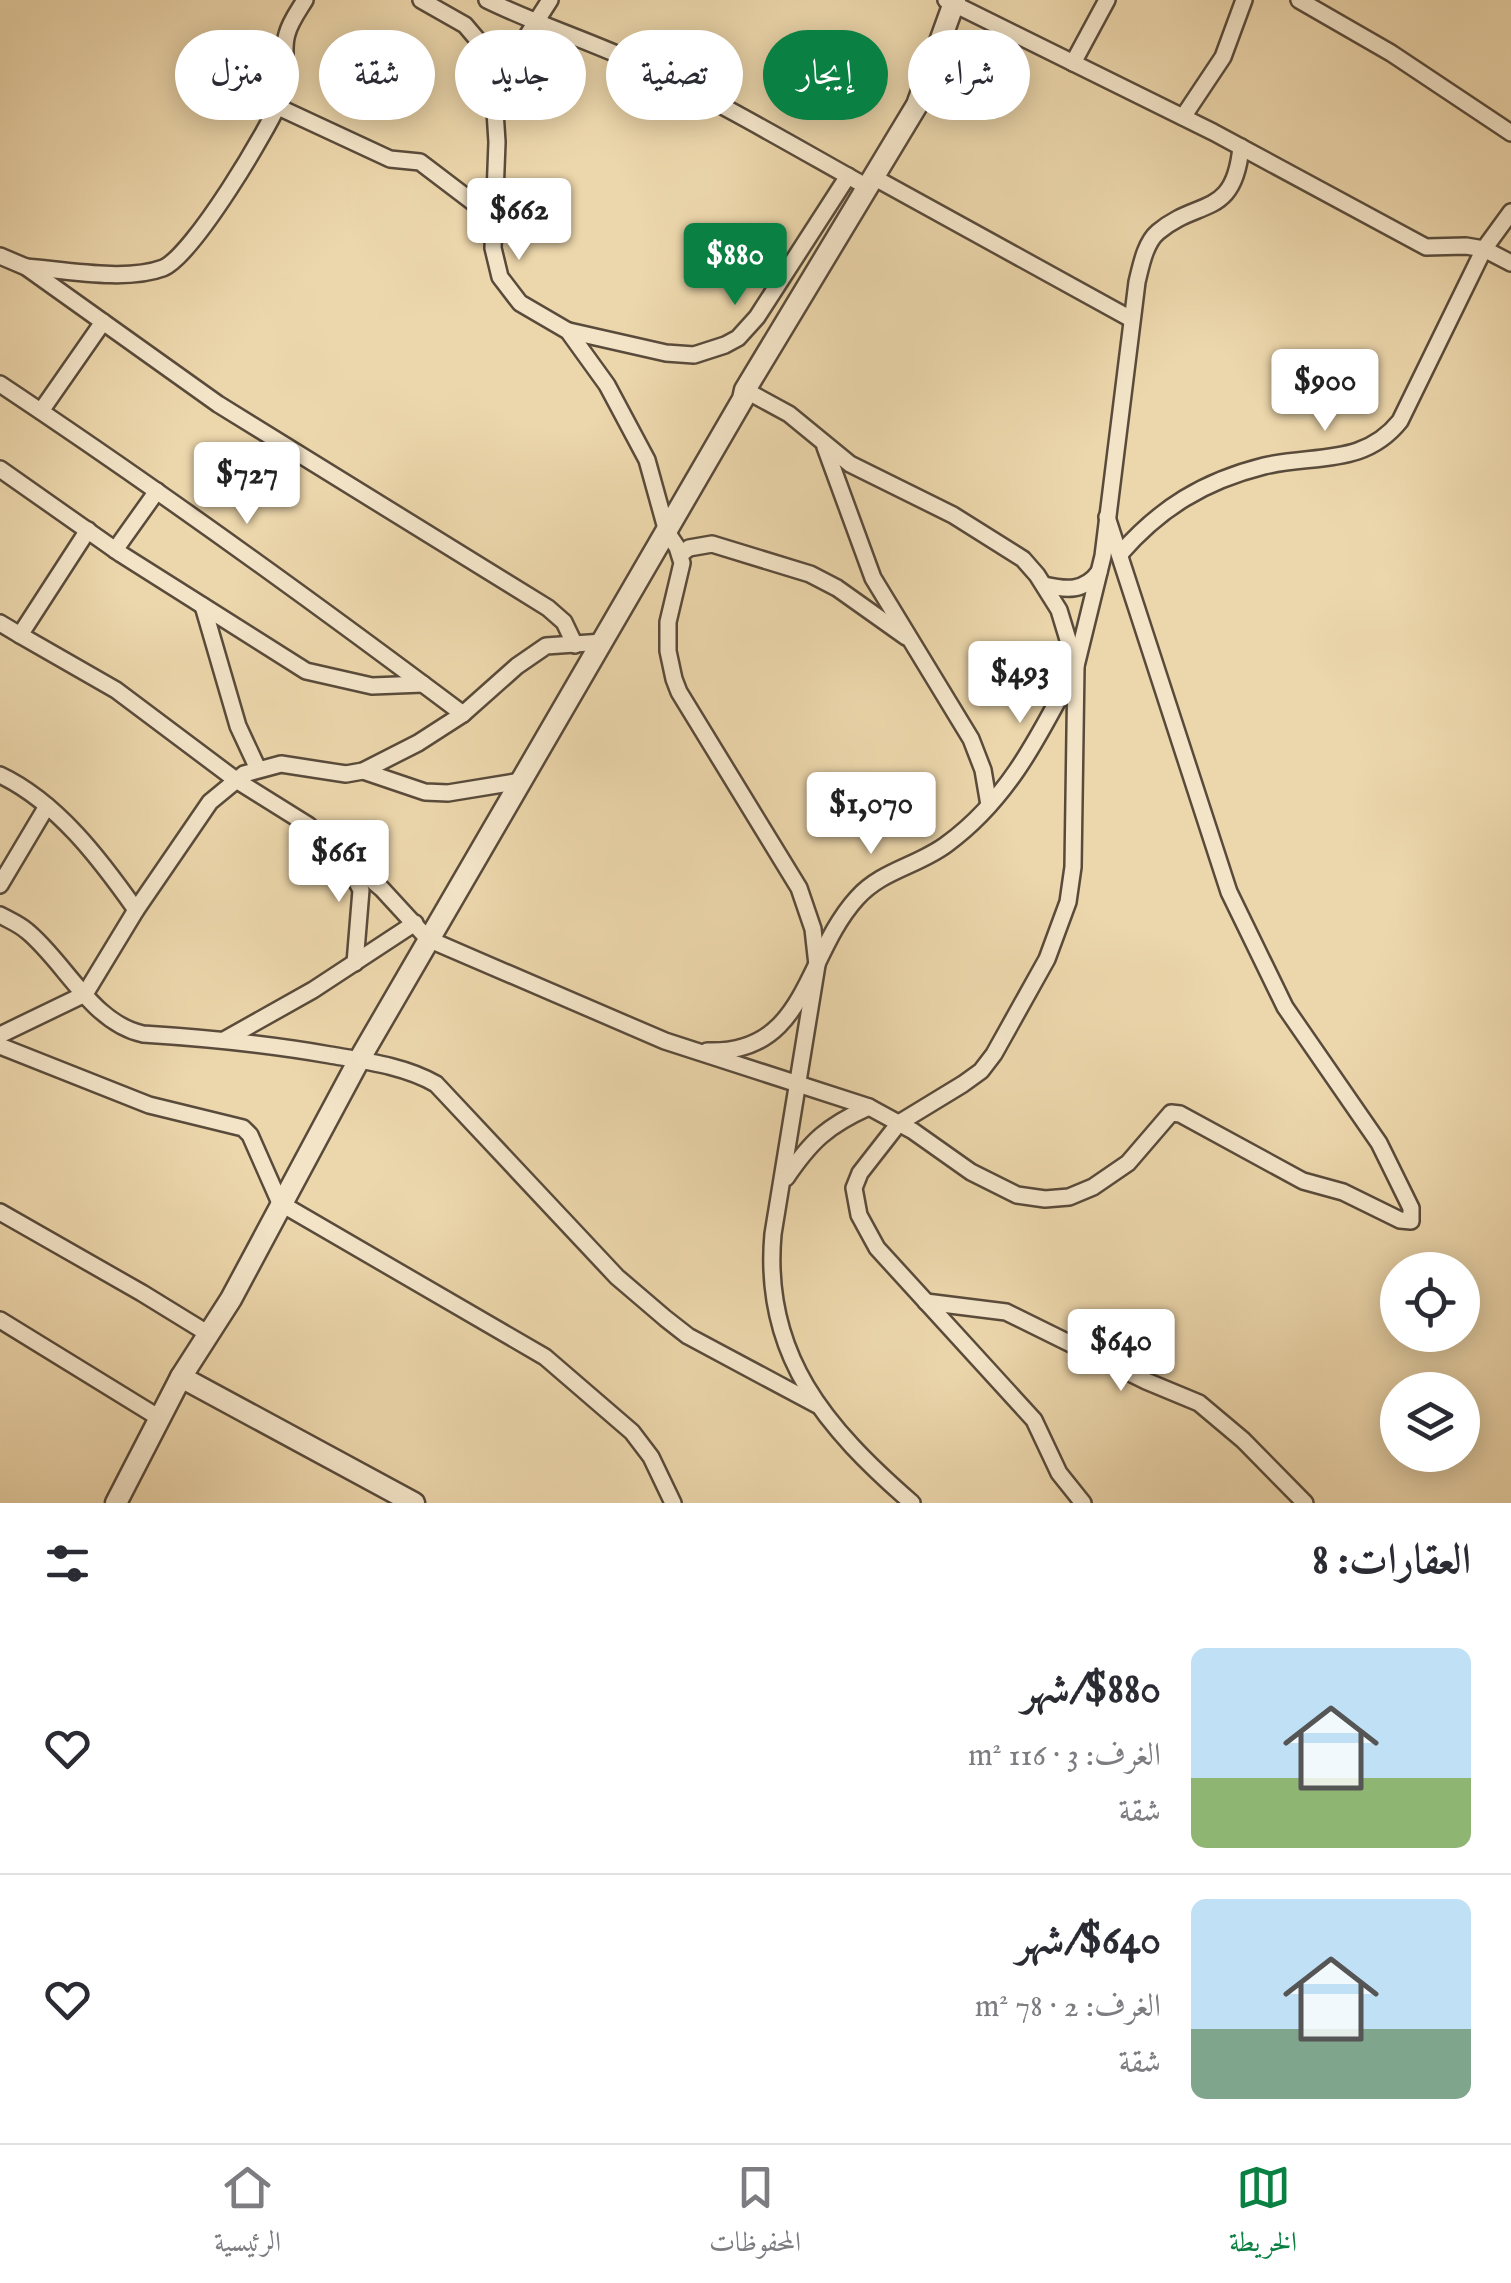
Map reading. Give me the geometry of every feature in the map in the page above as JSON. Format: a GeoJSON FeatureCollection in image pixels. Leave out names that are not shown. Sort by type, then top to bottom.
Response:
{"type":"FeatureCollection","features":[{"type":"Feature","properties":{"kind":"street"},"geometry":{"type":"LineString","coordinates":[[289,30],[305,0]]}},
{"type":"Feature","properties":{"kind":"street"},"geometry":{"type":"LineString","coordinates":[[421,0],[456,18],[469,30]]}},
{"type":"Feature","properties":{"kind":"street"},"geometry":{"type":"LineString","coordinates":[[487,0],[640,65],[848,176],[872,183],[1131,319]]}},
{"type":"Feature","properties":{"kind":"street"},"geometry":{"type":"LineString","coordinates":[[532,30],[550,0]]}},
{"type":"Feature","properties":{"kind":"street"},"geometry":{"type":"LineString","coordinates":[[1073,63],[1107,0]]}},
{"type":"Feature","properties":{"kind":"street"},"geometry":{"type":"LineString","coordinates":[[1182,117],[1222,57],[1244,0]]}},
{"type":"Feature","properties":{"kind":"street"},"geometry":{"type":"LineString","coordinates":[[1299,0],[1392,53],[1511,133]]}},
{"type":"Feature","properties":{"kind":"street"},"geometry":{"type":"LineString","coordinates":[[116,1503],[359,1060],[422,931],[520,781],[744,400],[746,390],[917,105],[951,1],[1241,147],[1426,247],[1466,246],[1511,263]]}},
{"type":"Feature","properties":{"kind":"street"},"geometry":{"type":"LineString","coordinates":[[299,117],[390,159],[420,162],[494,218]]}},
{"type":"Feature","properties":{"kind":"street"},"geometry":{"type":"LineString","coordinates":[[26,267],[108,274],[165,267],[195,241],[268,120]]}},
{"type":"Feature","properties":{"kind":"street"},"geometry":{"type":"LineString","coordinates":[[495,120],[493,248],[500,277],[520,303],[568,331],[666,353],[694,355],[725,345],[747,329],[848,176]]}},
{"type":"Feature","properties":{"kind":"street"},"geometry":{"type":"LineString","coordinates":[[1083,1503],[1059,1473],[1034,1420],[877,1248],[860,1215],[854,1188],[860,1173],[899,1123],[981,1071],[1030,991],[1060,930],[1073,867],[1076,666],[1108,517],[1131,319],[1143,258],[1156,233],[1225,194],[1239,168],[1241,147]]}},
{"type":"Feature","properties":{"kind":"street"},"geometry":{"type":"LineString","coordinates":[[1120,554],[1168,506],[1233,476],[1290,461],[1367,450],[1388,436],[1400,422],[1484,250],[1511,212]]}},
{"type":"Feature","properties":{"kind":"street"},"geometry":{"type":"LineString","coordinates":[[0,256],[26,267],[218,404],[548,608],[564,622],[574,645]]}},
{"type":"Feature","properties":{"kind":"street"},"geometry":{"type":"LineString","coordinates":[[41,411],[103,322]]}},
{"type":"Feature","properties":{"kind":"street"},"geometry":{"type":"LineString","coordinates":[[568,331],[608,385],[634,433],[647,460],[667,532],[680,554],[682,563],[668,636],[679,692],[799,888],[811,916],[816,965],[771,1259],[776,1312],[796,1372],[819,1407],[869,1465],[912,1503]]}},
{"type":"Feature","properties":{"kind":"street"},"geometry":{"type":"LineString","coordinates":[[0,384],[158,491],[463,714]]}},
{"type":"Feature","properties":{"kind":"street"},"geometry":{"type":"LineString","coordinates":[[686,1049],[729,1050],[763,1039],[786,1020],[841,919],[871,884],[891,871],[931,855],[989,805],[1034,748],[1076,666],[1059,610],[1022,559],[953,515],[850,464],[789,414],[746,390]]}},
{"type":"Feature","properties":{"kind":"street"},"geometry":{"type":"LineString","coordinates":[[824,444],[873,578],[971,738],[984,770],[989,805]]}},
{"type":"Feature","properties":{"kind":"street"},"geometry":{"type":"LineString","coordinates":[[0,470],[115,550],[310,672],[372,686],[423,684]]}},
{"type":"Feature","properties":{"kind":"street"},"geometry":{"type":"LineString","coordinates":[[115,550],[158,491]]}},
{"type":"Feature","properties":{"kind":"street"},"geometry":{"type":"LineString","coordinates":[[0,623],[116,690],[236,780],[308,825],[422,931],[686,1049],[869,1107],[994,1184],[1017,1194],[1045,1199],[1068,1197],[1111,1176],[1142,1149],[1170,1113],[1180,1114],[1303,1181],[1342,1192],[1400,1220],[1411,1221],[1411,1208],[1378,1143],[1285,1007],[1229,892],[1108,517]]}},
{"type":"Feature","properties":{"kind":"street"},"geometry":{"type":"LineString","coordinates":[[20,635],[88,530]]}},
{"type":"Feature","properties":{"kind":"street"},"geometry":{"type":"LineString","coordinates":[[680,554],[712,544],[822,578],[914,642]]}},
{"type":"Feature","properties":{"kind":"street"},"geometry":{"type":"LineString","coordinates":[[1044,585],[1076,588],[1090,582],[1098,572]]}},
{"type":"Feature","properties":{"kind":"street"},"geometry":{"type":"LineString","coordinates":[[203,606],[238,726],[258,769]]}},
{"type":"Feature","properties":{"kind":"street"},"geometry":{"type":"LineString","coordinates":[[0,1035],[85,994],[136,910],[210,802],[236,780],[258,769],[282,764],[346,774],[363,771],[463,714],[540,649],[552,644],[602,642]]}},
{"type":"Feature","properties":{"kind":"street"},"geometry":{"type":"LineString","coordinates":[[363,771],[425,792],[448,794],[520,781]]}},
{"type":"Feature","properties":{"kind":"street"},"geometry":{"type":"LineString","coordinates":[[0,774],[32,792],[47,806],[99,860],[136,910]]}},
{"type":"Feature","properties":{"kind":"street"},"geometry":{"type":"LineString","coordinates":[[0,885],[47,806]]}},
{"type":"Feature","properties":{"kind":"street"},"geometry":{"type":"LineString","coordinates":[[331,844],[356,876],[361,890],[355,963]]}},
{"type":"Feature","properties":{"kind":"street"},"geometry":{"type":"LineString","coordinates":[[0,915],[34,937],[85,994],[135,1032],[224,1040],[359,1060],[414,1073],[436,1084],[617,1277],[665,1318],[688,1336],[819,1407]]}},
{"type":"Feature","properties":{"kind":"street"},"geometry":{"type":"LineString","coordinates":[[224,1040],[355,963],[422,931]]}},
{"type":"Feature","properties":{"kind":"street"},"geometry":{"type":"LineString","coordinates":[[0,1046],[149,1105],[243,1128],[250,1134],[280,1203],[545,1357],[632,1432],[651,1457],[672,1503]]}},
{"type":"Feature","properties":{"kind":"street"},"geometry":{"type":"LineString","coordinates":[[781,1186],[815,1139],[836,1122],[869,1107]]}},
{"type":"Feature","properties":{"kind":"street"},"geometry":{"type":"LineString","coordinates":[[0,1212],[142,1292],[207,1334]]}},
{"type":"Feature","properties":{"kind":"street"},"geometry":{"type":"LineString","coordinates":[[926,1302],[1006,1312],[1199,1403],[1243,1440],[1305,1503]]}},
{"type":"Feature","properties":{"kind":"street"},"geometry":{"type":"LineString","coordinates":[[0,1320],[161,1419]]}},
{"type":"Feature","properties":{"kind":"street"},"geometry":{"type":"LineString","coordinates":[[182,1377],[414,1503]]}}]}
